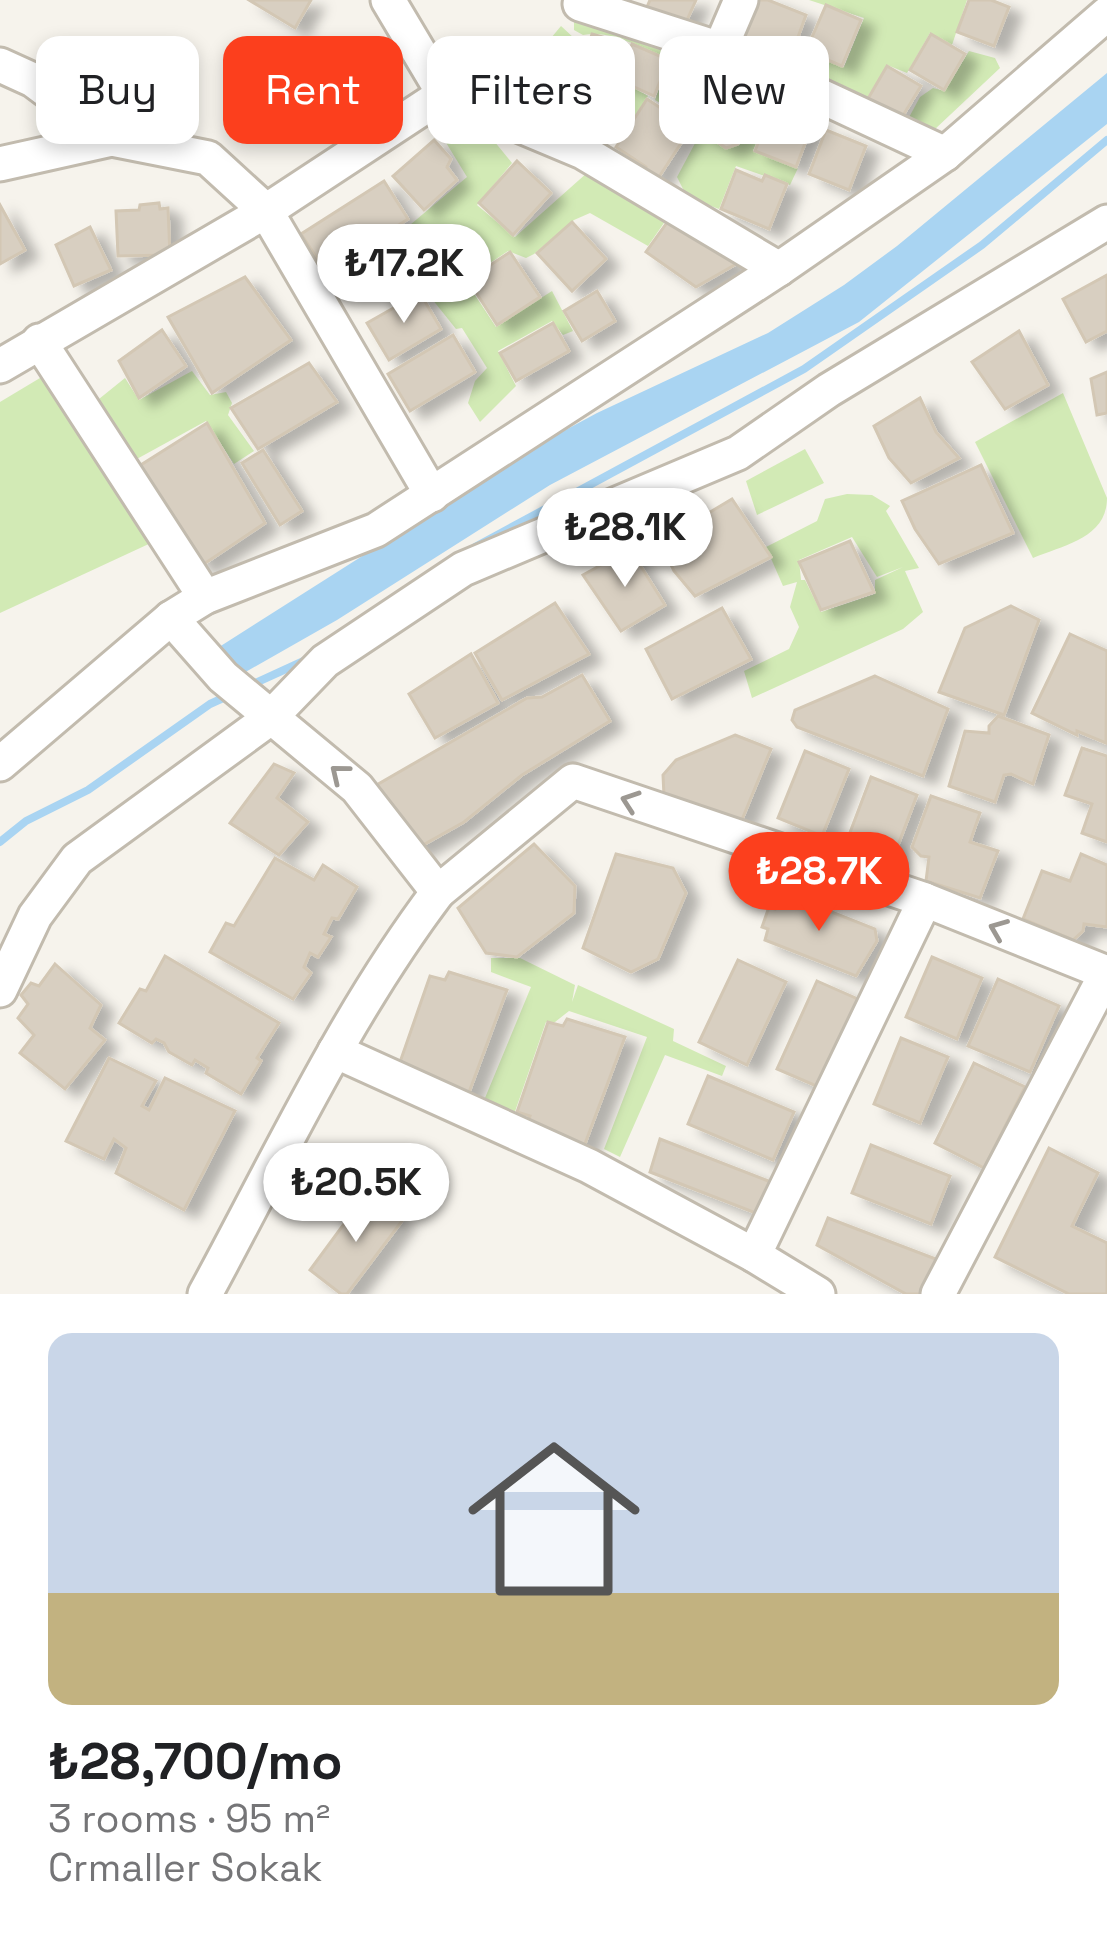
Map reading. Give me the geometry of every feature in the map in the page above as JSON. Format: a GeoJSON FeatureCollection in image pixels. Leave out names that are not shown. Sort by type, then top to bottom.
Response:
{"type":"FeatureCollection","features":[{"type":"Feature","properties":{"kind":"street"},"geometry":{"type":"LineString","coordinates":[[388,0],[427,65]]}},
{"type":"Feature","properties":{"kind":"street"},"geometry":{"type":"LineString","coordinates":[[725,36],[741,0]]}},
{"type":"Feature","properties":{"kind":"street"},"geometry":{"type":"LineString","coordinates":[[580,4],[679,36]]}},
{"type":"Feature","properties":{"kind":"street"},"geometry":{"type":"LineString","coordinates":[[0,764],[171,618],[205,598],[376,530],[432,495],[779,269],[945,154],[1099,29]]}},
{"type":"Feature","properties":{"kind":"street"},"geometry":{"type":"LineString","coordinates":[[0,65],[36,82]]}},
{"type":"Feature","properties":{"kind":"street"},"geometry":{"type":"LineString","coordinates":[[829,100],[945,154]]}},
{"type":"Feature","properties":{"kind":"street"},"geometry":{"type":"LineString","coordinates":[[0,366],[266,211],[427,105]]}},
{"type":"Feature","properties":{"kind":"street"},"geometry":{"type":"LineString","coordinates":[[0,164],[90,144]]}},
{"type":"Feature","properties":{"kind":"street"},"geometry":{"type":"LineString","coordinates":[[137,144],[208,158],[266,211],[432,495]]}},
{"type":"Feature","properties":{"kind":"street"},"geometry":{"type":"LineString","coordinates":[[564,144],[779,269]]}},
{"type":"Feature","properties":{"kind":"street"},"geometry":{"type":"LineString","coordinates":[[0,990],[34,916],[77,859],[269,719],[325,662],[463,569],[738,453],[829,390],[1107,222]]}},
{"type":"Feature","properties":{"kind":"street"},"geometry":{"type":"LineString","coordinates":[[39,341],[205,598]]}},
{"type":"Feature","properties":{"kind":"street"},"geometry":{"type":"LineString","coordinates":[[171,618],[223,677],[357,788],[439,892]]}},
{"type":"Feature","properties":{"kind":"street"},"geometry":{"type":"LineString","coordinates":[[205,1294],[394,951],[439,892],[573,781],[925,900],[1107,972],[938,1294]]}},
{"type":"Feature","properties":{"kind":"street"},"geometry":{"type":"LineString","coordinates":[[754,1256],[925,900]]}},
{"type":"Feature","properties":{"kind":"street"},"geometry":{"type":"LineString","coordinates":[[335,1051],[589,1166],[818,1294]]}},
{"type":"Feature","properties":{"kind":"green space"},"geometry":{"type":"Polygon","coordinates":[[[809,0],[967,0],[952,45],[930,33],[907,73],[887,65],[862,106],[829,91],[829,61],[844,67],[864,18],[809,0]]]}},
{"type":"Feature","properties":{"kind":"green space"},"geometry":{"type":"Polygon","coordinates":[[[574,19],[659,43],[659,56],[635,45],[635,36],[583,35],[574,30],[574,19]]]}},
{"type":"Feature","properties":{"kind":"green space"},"geometry":{"type":"Polygon","coordinates":[[[561,26],[572,36],[553,36],[561,26]]]}},
{"type":"Feature","properties":{"kind":"green space"},"geometry":{"type":"Polygon","coordinates":[[[969,51],[995,58],[1000,68],[934,130],[919,130],[907,121],[920,97],[933,88],[945,91],[969,51]]]}},
{"type":"Feature","properties":{"kind":"green space"},"geometry":{"type":"Polygon","coordinates":[[[635,89],[648,96],[635,116],[635,89]]]}},
{"type":"Feature","properties":{"kind":"green space"},"geometry":{"type":"Polygon","coordinates":[[[447,144],[496,144],[512,163],[477,205],[515,237],[588,172],[666,220],[648,246],[590,213],[574,220],[534,254],[526,258],[508,251],[465,280],[496,327],[552,291],[573,331],[563,335],[552,321],[498,351],[516,386],[480,422],[468,403],[475,381],[487,368],[462,328],[456,329],[424,289],[406,293],[393,270],[404,230],[467,177],[447,144]]]}},
{"type":"Feature","properties":{"kind":"green space"},"geometry":{"type":"Polygon","coordinates":[[[695,144],[756,144],[753,151],[798,168],[790,185],[736,166],[719,209],[687,197],[677,177],[695,144]]]}},
{"type":"Feature","properties":{"kind":"green space"},"geometry":{"type":"Polygon","coordinates":[[[192,371],[210,395],[226,392],[232,403],[228,415],[254,451],[234,464],[206,421],[135,460],[99,399],[125,378],[139,400],[192,371]]]}},
{"type":"Feature","properties":{"kind":"green space"},"geometry":{"type":"Polygon","coordinates":[[[45,375],[153,542],[0,613],[0,402],[45,375]]]}},
{"type":"Feature","properties":{"kind":"green space"},"geometry":{"type":"Polygon","coordinates":[[[1063,393],[1107,498],[1105,512],[1082,538],[1033,558],[975,442],[1063,393]]]}},
{"type":"Feature","properties":{"kind":"green space"},"geometry":{"type":"Polygon","coordinates":[[[805,449],[824,483],[757,515],[746,481],[805,449]]]}},
{"type":"Feature","properties":{"kind":"green space"},"geometry":{"type":"Polygon","coordinates":[[[872,495],[890,506],[886,511],[919,568],[905,571],[923,612],[903,629],[752,698],[744,671],[789,649],[799,627],[790,607],[797,582],[783,586],[766,547],[817,521],[825,499],[872,495]],[[852,537],[799,560],[801,580],[821,612],[875,594],[875,580],[903,567],[877,577],[852,537]]]}},
{"type":"Feature","properties":{"kind":"green space"},"geometry":{"type":"Polygon","coordinates":[[[491,958],[520,958],[575,985],[572,1002],[578,985],[674,1029],[673,1041],[726,1066],[722,1076],[665,1055],[620,1157],[604,1149],[647,1037],[569,1011],[555,1022],[546,1022],[510,1126],[480,1110],[531,987],[491,972],[491,958]]]}},
{"type":"Feature","properties":{"kind":"water"},"geometry":{"type":"Polygon","coordinates":[[[1107,73],[1107,124],[859,322],[550,485],[337,620],[235,678],[216,649],[534,447],[768,333],[844,285],[1107,73]]]}},
{"type":"Feature","properties":{"kind":"building"},"geometry":{"type":"Polygon","coordinates":[[[249,0],[311,0],[295,28],[249,0]]]}},
{"type":"Feature","properties":{"kind":"building"},"geometry":{"type":"Polygon","coordinates":[[[650,0],[696,0],[682,31],[644,14],[650,0]]]}},
{"type":"Feature","properties":{"kind":"building"},"geometry":{"type":"Polygon","coordinates":[[[751,0],[768,0],[806,15],[798,36],[737,36],[751,0]]]}},
{"type":"Feature","properties":{"kind":"building"},"geometry":{"type":"Polygon","coordinates":[[[969,0],[991,0],[1009,7],[994,46],[957,32],[969,0]]]}},
{"type":"Feature","properties":{"kind":"building"},"geometry":{"type":"Polygon","coordinates":[[[826,5],[861,20],[842,66],[829,61],[829,36],[813,36],[826,5]]]}},
{"type":"Feature","properties":{"kind":"building"},"geometry":{"type":"Polygon","coordinates":[[[931,34],[965,54],[944,90],[910,70],[931,34]]]}},
{"type":"Feature","properties":{"kind":"building"},"geometry":{"type":"Polygon","coordinates":[[[635,45],[659,56],[654,96],[635,87],[635,45]]]}},
{"type":"Feature","properties":{"kind":"building"},"geometry":{"type":"Polygon","coordinates":[[[887,66],[921,86],[899,122],[866,102],[887,66]]]}},
{"type":"Feature","properties":{"kind":"building"},"geometry":{"type":"Polygon","coordinates":[[[647,99],[659,107],[659,144],[681,144],[655,183],[645,176],[646,167],[616,147],[635,144],[635,118],[647,99]]]}},
{"type":"Feature","properties":{"kind":"building"},"geometry":{"type":"Polygon","coordinates":[[[829,131],[866,146],[849,190],[809,174],[821,144],[829,144],[829,131]]]}},
{"type":"Feature","properties":{"kind":"building"},"geometry":{"type":"Polygon","coordinates":[[[429,144],[438,144],[451,159],[447,167],[457,180],[424,210],[393,176],[429,144]]]}},
{"type":"Feature","properties":{"kind":"building"},"geometry":{"type":"Polygon","coordinates":[[[758,144],[805,144],[796,167],[755,151],[758,144]]]}},
{"type":"Feature","properties":{"kind":"building"},"geometry":{"type":"Polygon","coordinates":[[[517,161],[551,193],[513,235],[479,203],[517,161]]]}},
{"type":"Feature","properties":{"kind":"building"},"geometry":{"type":"Polygon","coordinates":[[[736,170],[762,181],[765,175],[787,184],[769,229],[721,209],[736,170]]]}},
{"type":"Feature","properties":{"kind":"building"},"geometry":{"type":"Polygon","coordinates":[[[384,181],[408,219],[326,272],[301,234],[384,181]]]}},
{"type":"Feature","properties":{"kind":"building"},"geometry":{"type":"Polygon","coordinates":[[[159,203],[160,209],[168,208],[170,255],[118,256],[116,211],[159,203]]]}},
{"type":"Feature","properties":{"kind":"building"},"geometry":{"type":"Polygon","coordinates":[[[0,205],[25,250],[0,264],[0,205]]]}},
{"type":"Feature","properties":{"kind":"building"},"geometry":{"type":"Polygon","coordinates":[[[671,217],[738,263],[696,287],[646,252],[671,217]]]}},
{"type":"Feature","properties":{"kind":"building"},"geometry":{"type":"Polygon","coordinates":[[[572,222],[606,259],[572,291],[537,253],[572,222]]]}},
{"type":"Feature","properties":{"kind":"building"},"geometry":{"type":"Polygon","coordinates":[[[90,227],[111,270],[74,286],[56,245],[90,227]]]}},
{"type":"Feature","properties":{"kind":"building"},"geometry":{"type":"Polygon","coordinates":[[[510,252],[540,297],[497,325],[468,280],[510,252]]]}},
{"type":"Feature","properties":{"kind":"building"},"geometry":{"type":"Polygon","coordinates":[[[1107,275],[1107,331],[1086,342],[1063,299],[1107,275]]]}},
{"type":"Feature","properties":{"kind":"building"},"geometry":{"type":"Polygon","coordinates":[[[245,277],[291,340],[212,393],[168,317],[245,277]]]}},
{"type":"Feature","properties":{"kind":"building"},"geometry":{"type":"Polygon","coordinates":[[[597,291],[615,321],[582,341],[564,311],[597,291]]]}},
{"type":"Feature","properties":{"kind":"building"},"geometry":{"type":"Polygon","coordinates":[[[420,293],[441,329],[389,360],[367,323],[420,293]]]}},
{"type":"Feature","properties":{"kind":"building"},"geometry":{"type":"Polygon","coordinates":[[[553,323],[569,351],[516,381],[500,353],[553,323]]]}},
{"type":"Feature","properties":{"kind":"building"},"geometry":{"type":"Polygon","coordinates":[[[162,330],[186,366],[139,398],[119,361],[162,330]]]}},
{"type":"Feature","properties":{"kind":"building"},"geometry":{"type":"Polygon","coordinates":[[[1019,331],[1048,385],[1005,409],[972,362],[1019,331]]]}},
{"type":"Feature","properties":{"kind":"building"},"geometry":{"type":"Polygon","coordinates":[[[453,335],[475,372],[410,411],[388,374],[453,335]]]}},
{"type":"Feature","properties":{"kind":"building"},"geometry":{"type":"Polygon","coordinates":[[[309,363],[337,402],[258,449],[231,408],[309,363]]]}},
{"type":"Feature","properties":{"kind":"building"},"geometry":{"type":"Polygon","coordinates":[[[1107,372],[1107,413],[1097,415],[1091,379],[1107,372]]]}},
{"type":"Feature","properties":{"kind":"building"},"geometry":{"type":"Polygon","coordinates":[[[920,398],[936,432],[959,458],[911,483],[889,458],[874,426],[920,398]]]}},
{"type":"Feature","properties":{"kind":"building"},"geometry":{"type":"Polygon","coordinates":[[[207,423],[265,523],[201,566],[136,468],[207,423]]]}},
{"type":"Feature","properties":{"kind":"building"},"geometry":{"type":"Polygon","coordinates":[[[263,450],[302,511],[280,525],[242,463],[263,450]]]}},
{"type":"Feature","properties":{"kind":"building"},"geometry":{"type":"Polygon","coordinates":[[[981,465],[1013,533],[939,564],[902,501],[981,465]]]}},
{"type":"Feature","properties":{"kind":"building"},"geometry":{"type":"Polygon","coordinates":[[[732,499],[771,557],[695,596],[674,571],[660,542],[732,499]]]}},
{"type":"Feature","properties":{"kind":"building"},"geometry":{"type":"Polygon","coordinates":[[[850,541],[874,592],[821,610],[799,562],[850,541]]]}},
{"type":"Feature","properties":{"kind":"building"},"geometry":{"type":"Polygon","coordinates":[[[630,549],[665,605],[621,631],[583,575],[630,549]]]}},
{"type":"Feature","properties":{"kind":"building"},"geometry":{"type":"Polygon","coordinates":[[[555,603],[589,654],[502,700],[475,653],[555,603]]]}},
{"type":"Feature","properties":{"kind":"building"},"geometry":{"type":"Polygon","coordinates":[[[1011,606],[1039,620],[1004,715],[939,692],[965,628],[1011,606]]]}},
{"type":"Feature","properties":{"kind":"building"},"geometry":{"type":"Polygon","coordinates":[[[722,608],[751,659],[672,699],[646,649],[722,608]]]}},
{"type":"Feature","properties":{"kind":"building"},"geometry":{"type":"Polygon","coordinates":[[[1070,634],[1107,651],[1106,743],[1032,713],[1070,634]]]}},
{"type":"Feature","properties":{"kind":"building"},"geometry":{"type":"Polygon","coordinates":[[[471,654],[498,703],[435,738],[409,694],[471,654]]]}},
{"type":"Feature","properties":{"kind":"building"},"geometry":{"type":"Polygon","coordinates":[[[582,675],[610,721],[522,775],[464,822],[414,850],[368,790],[527,698],[542,697],[582,675]]]}},
{"type":"Feature","properties":{"kind":"building"},"geometry":{"type":"Polygon","coordinates":[[[875,676],[948,709],[923,776],[797,727],[792,720],[795,710],[875,676]]]}},
{"type":"Feature","properties":{"kind":"building"},"geometry":{"type":"Polygon","coordinates":[[[998,716],[1049,735],[1033,784],[1004,775],[995,802],[949,786],[965,731],[989,733],[998,716]]]}},
{"type":"Feature","properties":{"kind":"building"},"geometry":{"type":"Polygon","coordinates":[[[735,735],[771,749],[741,822],[664,796],[663,775],[676,760],[735,735]]]}},
{"type":"Feature","properties":{"kind":"building"},"geometry":{"type":"Polygon","coordinates":[[[1082,748],[1107,756],[1107,842],[1082,833],[1092,804],[1065,795],[1082,748]]]}},
{"type":"Feature","properties":{"kind":"building"},"geometry":{"type":"Polygon","coordinates":[[[805,751],[849,769],[822,836],[778,818],[805,751]]]}},
{"type":"Feature","properties":{"kind":"building"},"geometry":{"type":"Polygon","coordinates":[[[274,764],[294,773],[277,798],[308,822],[279,855],[230,823],[274,764]]]}},
{"type":"Feature","properties":{"kind":"building"},"geometry":{"type":"Polygon","coordinates":[[[871,777],[917,795],[892,861],[846,843],[871,777]]]}},
{"type":"Feature","properties":{"kind":"building"},"geometry":{"type":"Polygon","coordinates":[[[931,796],[980,813],[970,842],[998,851],[980,898],[926,881],[929,857],[912,847],[931,796]]]}},
{"type":"Feature","properties":{"kind":"building"},"geometry":{"type":"Polygon","coordinates":[[[534,844],[575,886],[574,913],[517,957],[486,953],[458,908],[534,844]]]}},
{"type":"Feature","properties":{"kind":"building"},"geometry":{"type":"Polygon","coordinates":[[[616,854],[673,868],[686,893],[658,959],[631,972],[583,948],[616,854]]]}},
{"type":"Feature","properties":{"kind":"building"},"geometry":{"type":"Polygon","coordinates":[[[1081,854],[1107,865],[1107,927],[1084,924],[1073,940],[1023,919],[1042,871],[1070,881],[1081,854]]]}},
{"type":"Feature","properties":{"kind":"building"},"geometry":{"type":"Polygon","coordinates":[[[275,858],[314,880],[323,865],[357,887],[338,919],[332,918],[324,934],[331,937],[318,957],[310,953],[304,967],[311,973],[293,999],[210,952],[226,923],[234,926],[275,858]]]}},
{"type":"Feature","properties":{"kind":"building"},"geometry":{"type":"Polygon","coordinates":[[[781,892],[875,929],[877,941],[856,976],[765,940],[768,929],[762,927],[781,892]]]}},
{"type":"Feature","properties":{"kind":"building"},"geometry":{"type":"Polygon","coordinates":[[[165,956],[279,1023],[241,1094],[206,1073],[208,1068],[195,1060],[192,1065],[169,1052],[164,1043],[156,1039],[152,1043],[119,1023],[140,989],[146,991],[165,956]]]}},
{"type":"Feature","properties":{"kind":"building"},"geometry":{"type":"Polygon","coordinates":[[[932,957],[982,978],[957,1039],[906,1017],[932,957]]]}},
{"type":"Feature","properties":{"kind":"building"},"geometry":{"type":"Polygon","coordinates":[[[738,960],[786,982],[747,1065],[699,1042],[738,960]]]}},
{"type":"Feature","properties":{"kind":"building"},"geometry":{"type":"Polygon","coordinates":[[[55,964],[101,1005],[90,1028],[105,1040],[65,1089],[20,1053],[34,1035],[18,1018],[28,1004],[21,995],[31,983],[39,986],[55,964]]]}},
{"type":"Feature","properties":{"kind":"building"},"geometry":{"type":"Polygon","coordinates":[[[449,972],[507,990],[465,1103],[399,1065],[430,976],[445,980],[449,972]]]}},
{"type":"Feature","properties":{"kind":"building"},"geometry":{"type":"Polygon","coordinates":[[[998,979],[1059,1006],[1030,1072],[968,1046],[998,979]]]}},
{"type":"Feature","properties":{"kind":"building"},"geometry":{"type":"Polygon","coordinates":[[[817,981],[860,1000],[821,1088],[777,1069],[817,981]]]}},
{"type":"Feature","properties":{"kind":"building"},"geometry":{"type":"Polygon","coordinates":[[[567,1019],[625,1037],[583,1149],[527,1124],[530,1116],[517,1112],[548,1022],[563,1026],[567,1019]]]}},
{"type":"Feature","properties":{"kind":"building"},"geometry":{"type":"Polygon","coordinates":[[[901,1038],[948,1057],[920,1123],[874,1104],[901,1038]]]}},
{"type":"Feature","properties":{"kind":"building"},"geometry":{"type":"Polygon","coordinates":[[[109,1058],[156,1081],[142,1106],[149,1110],[165,1078],[235,1111],[184,1210],[116,1173],[126,1148],[114,1139],[104,1159],[66,1141],[109,1058]]]}},
{"type":"Feature","properties":{"kind":"building"},"geometry":{"type":"Polygon","coordinates":[[[974,1063],[1025,1087],[984,1168],[935,1143],[974,1063]]]}},
{"type":"Feature","properties":{"kind":"building"},"geometry":{"type":"Polygon","coordinates":[[[708,1076],[794,1112],[773,1160],[688,1124],[708,1076]]]}},
{"type":"Feature","properties":{"kind":"building"},"geometry":{"type":"Polygon","coordinates":[[[660,1139],[776,1184],[766,1217],[650,1172],[660,1139]]]}},
{"type":"Feature","properties":{"kind":"building"},"geometry":{"type":"Polygon","coordinates":[[[871,1145],[950,1176],[931,1224],[852,1193],[871,1145]]]}},
{"type":"Feature","properties":{"kind":"building"},"geometry":{"type":"Polygon","coordinates":[[[1049,1148],[1098,1173],[1072,1226],[1107,1243],[1107,1294],[1069,1294],[995,1257],[1049,1148]]]}},
{"type":"Feature","properties":{"kind":"building"},"geometry":{"type":"Polygon","coordinates":[[[366,1194],[402,1221],[347,1294],[341,1294],[310,1270],[366,1194]]]}},
{"type":"Feature","properties":{"kind":"building"},"geometry":{"type":"Polygon","coordinates":[[[828,1218],[941,1261],[920,1294],[906,1294],[817,1245],[828,1218]]]}},
{"type":"Feature","properties":{"kind":"waterway"},"geometry":{"type":"LineString","coordinates":[[475,547],[804,369],[982,245],[1107,140]]}},
{"type":"Feature","properties":{"kind":"waterway"},"geometry":{"type":"LineString","coordinates":[[251,685],[308,659]]}},
{"type":"Feature","properties":{"kind":"waterway"},"geometry":{"type":"LineString","coordinates":[[0,842],[26,821],[88,790],[210,704],[232,694]]}}]}
